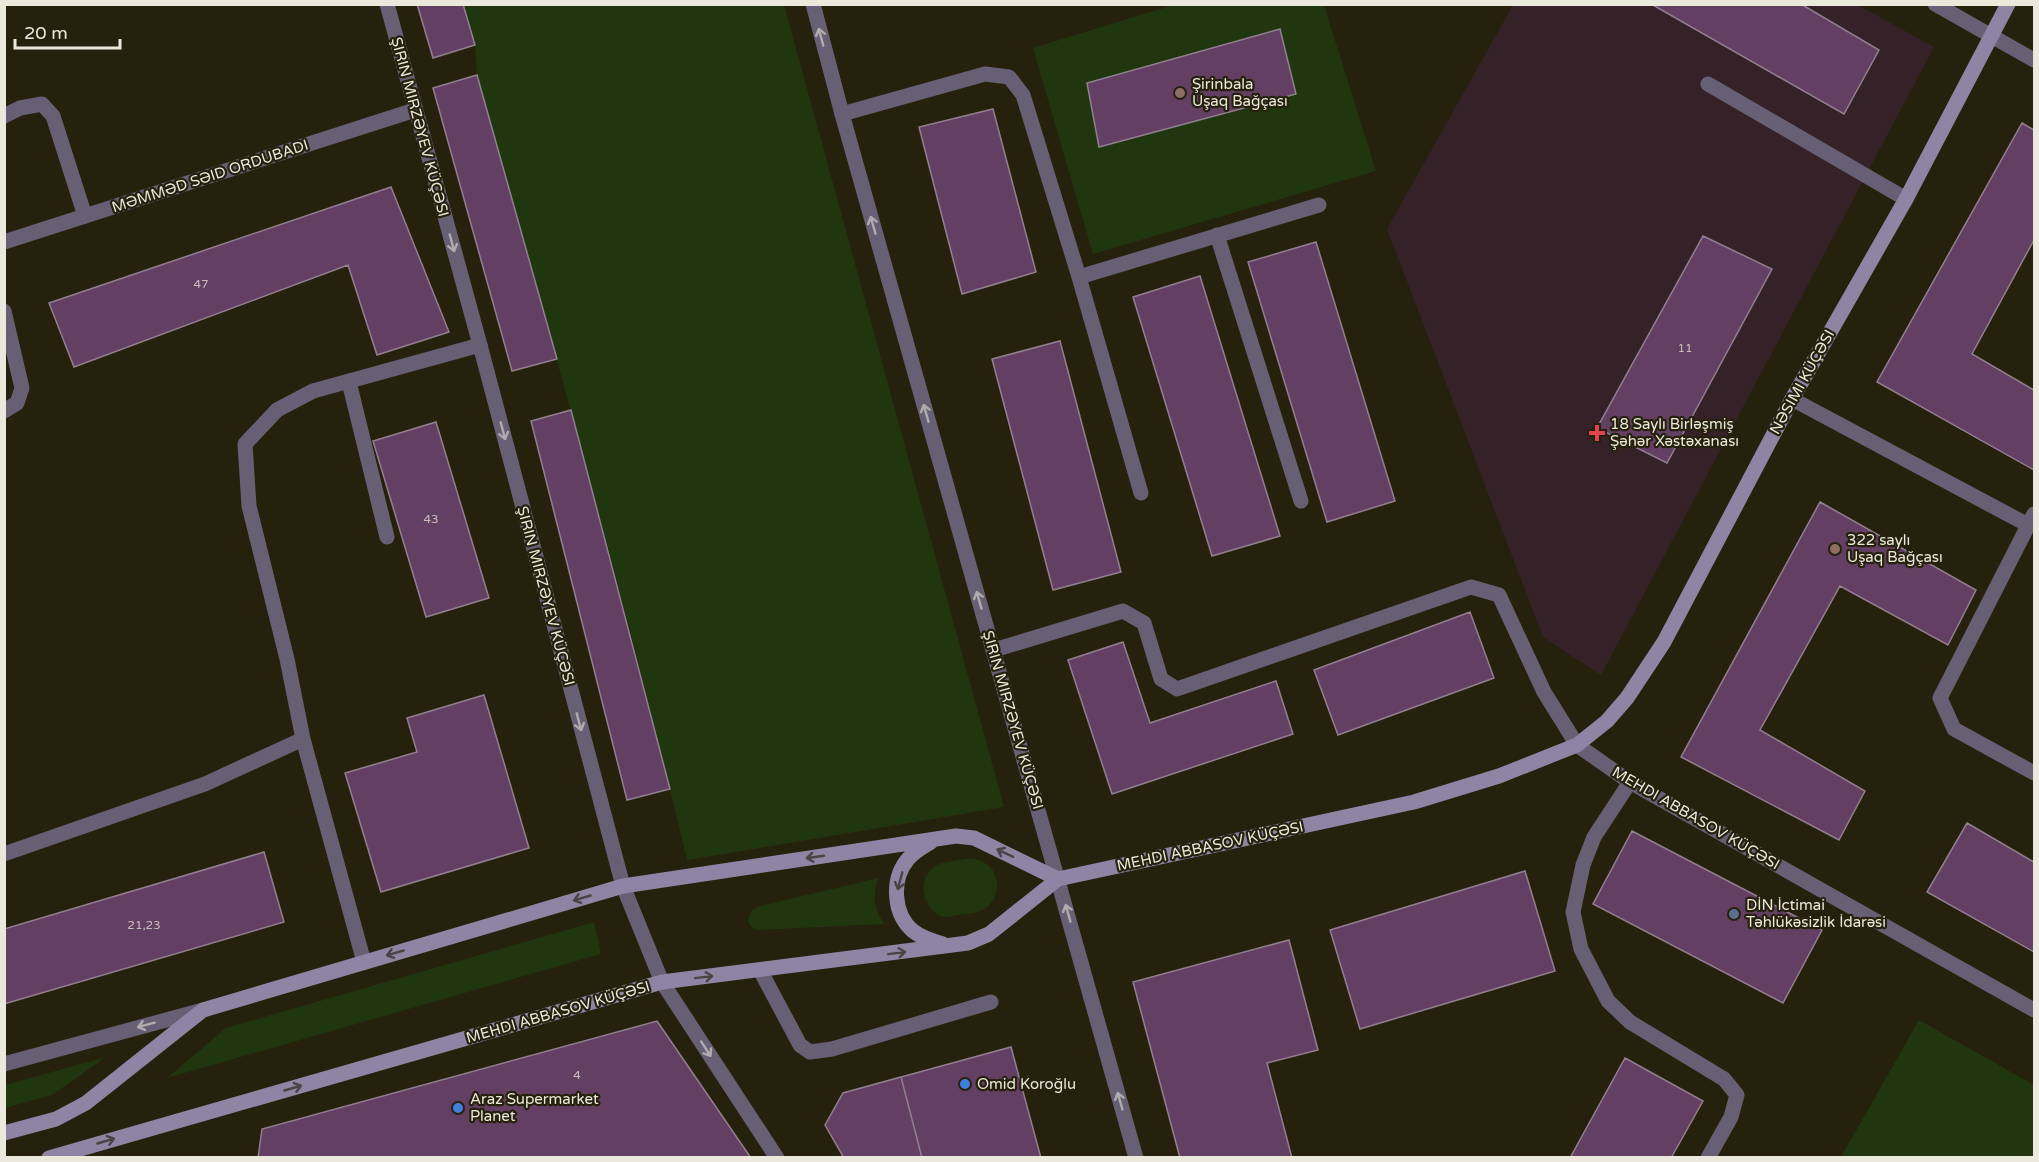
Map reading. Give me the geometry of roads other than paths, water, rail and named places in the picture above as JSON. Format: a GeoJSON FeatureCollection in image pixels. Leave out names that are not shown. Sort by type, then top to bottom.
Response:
{"type":"FeatureCollection","features":[{"type":"Feature","properties":{"kind":"street","name":"ŞIRIN MIRZƏYEV KÜÇƏSI"},"geometry":{"type":"LineString","coordinates":[[387,4],[480,345],[622,886],[662,982],[777,1158]]}},
{"type":"Feature","properties":{"kind":"street","name":"ŞIRIN MIRZƏYEV KÜÇƏSI"},"geometry":{"type":"LineString","coordinates":[[813,4],[1136,1158]]}},
{"type":"Feature","properties":{"kind":"street"},"geometry":{"type":"LineString","coordinates":[[1935,4],[2034,60]]}},
{"type":"Feature","properties":{"kind":"street","name":"NƏSIMI KÜÇƏSI"},"geometry":{"type":"LineString","coordinates":[[1577,745],[1607,721],[1627,698],[1664,642],[1792,399],[1906,199],[2008,4]]}},
{"type":"Feature","properties":{"kind":"street"},"geometry":{"type":"LineString","coordinates":[[842,114],[985,74],[1009,77],[1023,95],[1079,277],[1141,493]]}},
{"type":"Feature","properties":{"kind":"street"},"geometry":{"type":"LineString","coordinates":[[1708,84],[1906,199]]}},
{"type":"Feature","properties":{"kind":"street"},"geometry":{"type":"LineString","coordinates":[[4,116],[20,108],[42,104],[53,116],[85,216]]}},
{"type":"Feature","properties":{"kind":"street","name":"MƏMMƏD SƏID ORDUBADI"},"geometry":{"type":"LineString","coordinates":[[4,242],[415,110]]}},
{"type":"Feature","properties":{"kind":"street"},"geometry":{"type":"LineString","coordinates":[[1079,277],[1318,205]]}},
{"type":"Feature","properties":{"kind":"street"},"geometry":{"type":"LineString","coordinates":[[1217,235],[1301,501]]}},
{"type":"Feature","properties":{"kind":"street"},"geometry":{"type":"LineString","coordinates":[[4,311],[22,388],[17,403],[4,411]]}},
{"type":"Feature","properties":{"kind":"street"},"geometry":{"type":"LineString","coordinates":[[364,962],[303,739],[287,659],[249,506],[245,444],[278,410],[313,391],[480,345]]}},
{"type":"Feature","properties":{"kind":"street"},"geometry":{"type":"LineString","coordinates":[[349,381],[387,537]]}},
{"type":"Feature","properties":{"kind":"street"},"geometry":{"type":"LineString","coordinates":[[1792,399],[2031,520],[1940,698],[1954,729],[2034,773]]}},
{"type":"Feature","properties":{"kind":"street"},"geometry":{"type":"LineString","coordinates":[[994,650],[1123,611],[1144,623],[1161,679],[1177,689],[1471,587],[1499,595],[1544,692],[1577,745]]}},
{"type":"Feature","properties":{"kind":"street"},"geometry":{"type":"LineString","coordinates":[[4,854],[205,784],[303,739]]}},
{"type":"Feature","properties":{"kind":"street","name":"MEHDI ABBASOV KÜÇƏSI"},"geometry":{"type":"LineString","coordinates":[[49,1158],[662,982],[968,943],[989,934],[1058,879],[1414,802],[1499,776],[1577,745],[1630,782],[2034,1010]]}},
{"type":"Feature","properties":{"kind":"street"},"geometry":{"type":"LineString","coordinates":[[1630,782],[1594,837],[1583,865],[1573,912],[1581,949],[1608,1001],[1630,1022],[1724,1079],[1737,1095],[1731,1117],[1708,1158]]}},
{"type":"Feature","properties":{"kind":"street"},"geometry":{"type":"LineString","coordinates":[[4,1064],[203,1010],[622,886],[956,836],[974,838],[1058,879]]}},
{"type":"Feature","properties":{"kind":"street"},"geometry":{"type":"LineString","coordinates":[[936,839],[916,851],[906,861],[897,883],[896,901],[901,916],[912,930],[926,939],[948,946]]}},
{"type":"Feature","properties":{"kind":"street"},"geometry":{"type":"LineString","coordinates":[[760,970],[800,1045],[810,1052],[832,1049],[991,1002]]}},
{"type":"Feature","properties":{"kind":"street"},"geometry":{"type":"LineString","coordinates":[[4,1133],[56,1119],[86,1103],[203,1010]]}},
{"type":"Feature","properties":{"kind":"place","name":"Şirinbala Uşaq Bağçası"},"geometry":{"type":"Point","coordinates":[1180,93]}},
{"type":"Feature","properties":{"kind":"place","name":"18 Saylı Birləşmiş Şəhər Xəstəxanası"},"geometry":{"type":"Point","coordinates":[1597,433]}},
{"type":"Feature","properties":{"kind":"place","name":"322 saylı Uşaq Bağçası"},"geometry":{"type":"Point","coordinates":[1835,549]}},
{"type":"Feature","properties":{"kind":"place","name":"DİN İctimai Təhlükəsizlik İdarəsi"},"geometry":{"type":"Point","coordinates":[1734,914]}},
{"type":"Feature","properties":{"kind":"place","name":"Omid Koroğlu"},"geometry":{"type":"Point","coordinates":[965,1084]}},
{"type":"Feature","properties":{"kind":"place","name":"Araz Supermarket Planet"},"geometry":{"type":"Point","coordinates":[458,1108]}}]}
